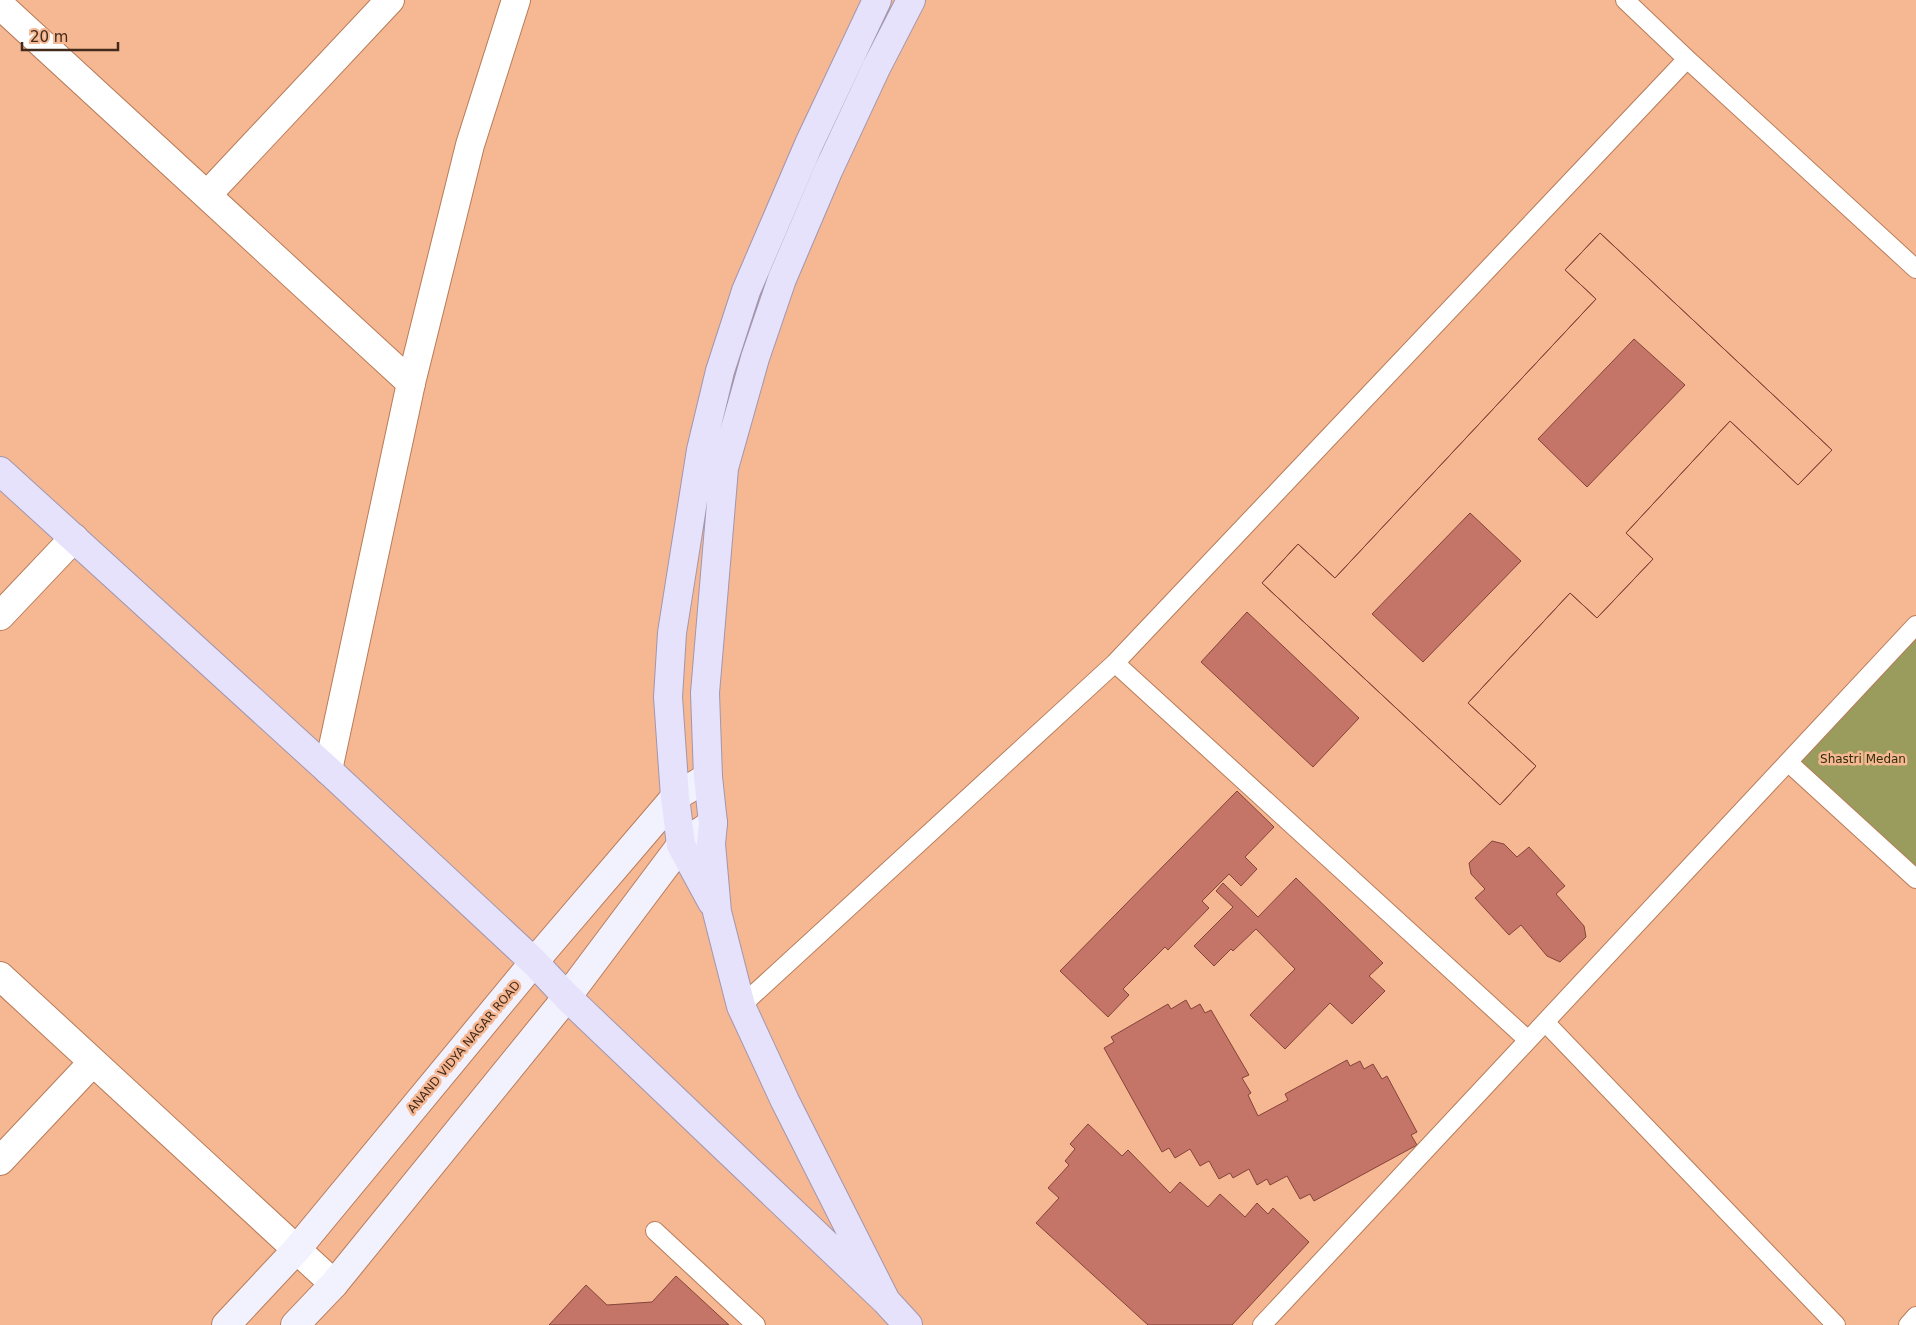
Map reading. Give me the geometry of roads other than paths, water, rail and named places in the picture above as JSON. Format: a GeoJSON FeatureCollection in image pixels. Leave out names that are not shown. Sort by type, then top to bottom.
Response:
{"type":"FeatureCollection","features":[{"type":"Feature","properties":{"kind":"main road"},"geometry":{"type":"LineString","coordinates":[[717,912],[681,845],[675,797],[668,697],[672,633],[701,450],[720,371],[746,291],[808,144],[877,0]]}},
{"type":"Feature","properties":{"kind":"main road"},"geometry":{"type":"LineString","coordinates":[[886,1301],[785,1101],[741,1006],[717,912],[711,844],[713,822],[708,777],[705,692],[724,468],[754,358],[782,279],[876,68],[911,0]]}},
{"type":"Feature","properties":{"kind":"main road"},"geometry":{"type":"LineString","coordinates":[[0,471],[328,770],[534,962],[567,997],[886,1301],[907,1325]]}},
{"type":"Feature","properties":{"kind":"main road","name":"ANAND VIDYA NAGAR ROAD"},"geometry":{"type":"LineString","coordinates":[[226,1325],[297,1249],[534,962],[675,797],[708,777]]}},
{"type":"Feature","properties":{"kind":"main road"},"geometry":{"type":"LineString","coordinates":[[295,1325],[334,1284],[567,997],[681,845],[713,822]]}},
{"type":"Feature","properties":{"kind":"street"},"geometry":{"type":"LineString","coordinates":[[207,195],[390,0]]}},
{"type":"Feature","properties":{"kind":"street"},"geometry":{"type":"LineString","coordinates":[[328,770],[411,383],[470,145],[516,0]]}},
{"type":"Feature","properties":{"kind":"street"},"geometry":{"type":"LineString","coordinates":[[6,5],[207,195],[411,383]]}},
{"type":"Feature","properties":{"kind":"street"},"geometry":{"type":"LineString","coordinates":[[0,616],[74,538]]}},
{"type":"Feature","properties":{"kind":"street"},"geometry":{"type":"LineString","coordinates":[[0,976],[334,1284]]}},
{"type":"Feature","properties":{"kind":"street"},"geometry":{"type":"LineString","coordinates":[[0,1161],[93,1062]]}},
{"type":"Feature","properties":{"kind":"lane"},"geometry":{"type":"LineString","coordinates":[[1625,0],[1916,269]]}},
{"type":"Feature","properties":{"kind":"lane"},"geometry":{"type":"LineString","coordinates":[[741,1006],[1115,662],[1687,59]]}},
{"type":"Feature","properties":{"kind":"lane"},"geometry":{"type":"LineString","coordinates":[[1262,1325],[1916,625]]}},
{"type":"Feature","properties":{"kind":"lane"},"geometry":{"type":"LineString","coordinates":[[1115,662],[1528,1040]]}},
{"type":"Feature","properties":{"kind":"lane"},"geometry":{"type":"LineString","coordinates":[[1788,762],[1916,879]]}},
{"type":"Feature","properties":{"kind":"lane"},"geometry":{"type":"LineString","coordinates":[[1545,1022],[1836,1325]]}},
{"type":"Feature","properties":{"kind":"lane"},"geometry":{"type":"LineString","coordinates":[[655,1231],[756,1325]]}},
{"type":"Feature","properties":{"kind":"lane"},"geometry":{"type":"LineString","coordinates":[[1908,1325],[1916,1316]]}},
{"type":"Feature","properties":{"kind":"park label","name":"Shastri Medan"},"geometry":{"type":"Point","coordinates":[1863,759]}}]}
